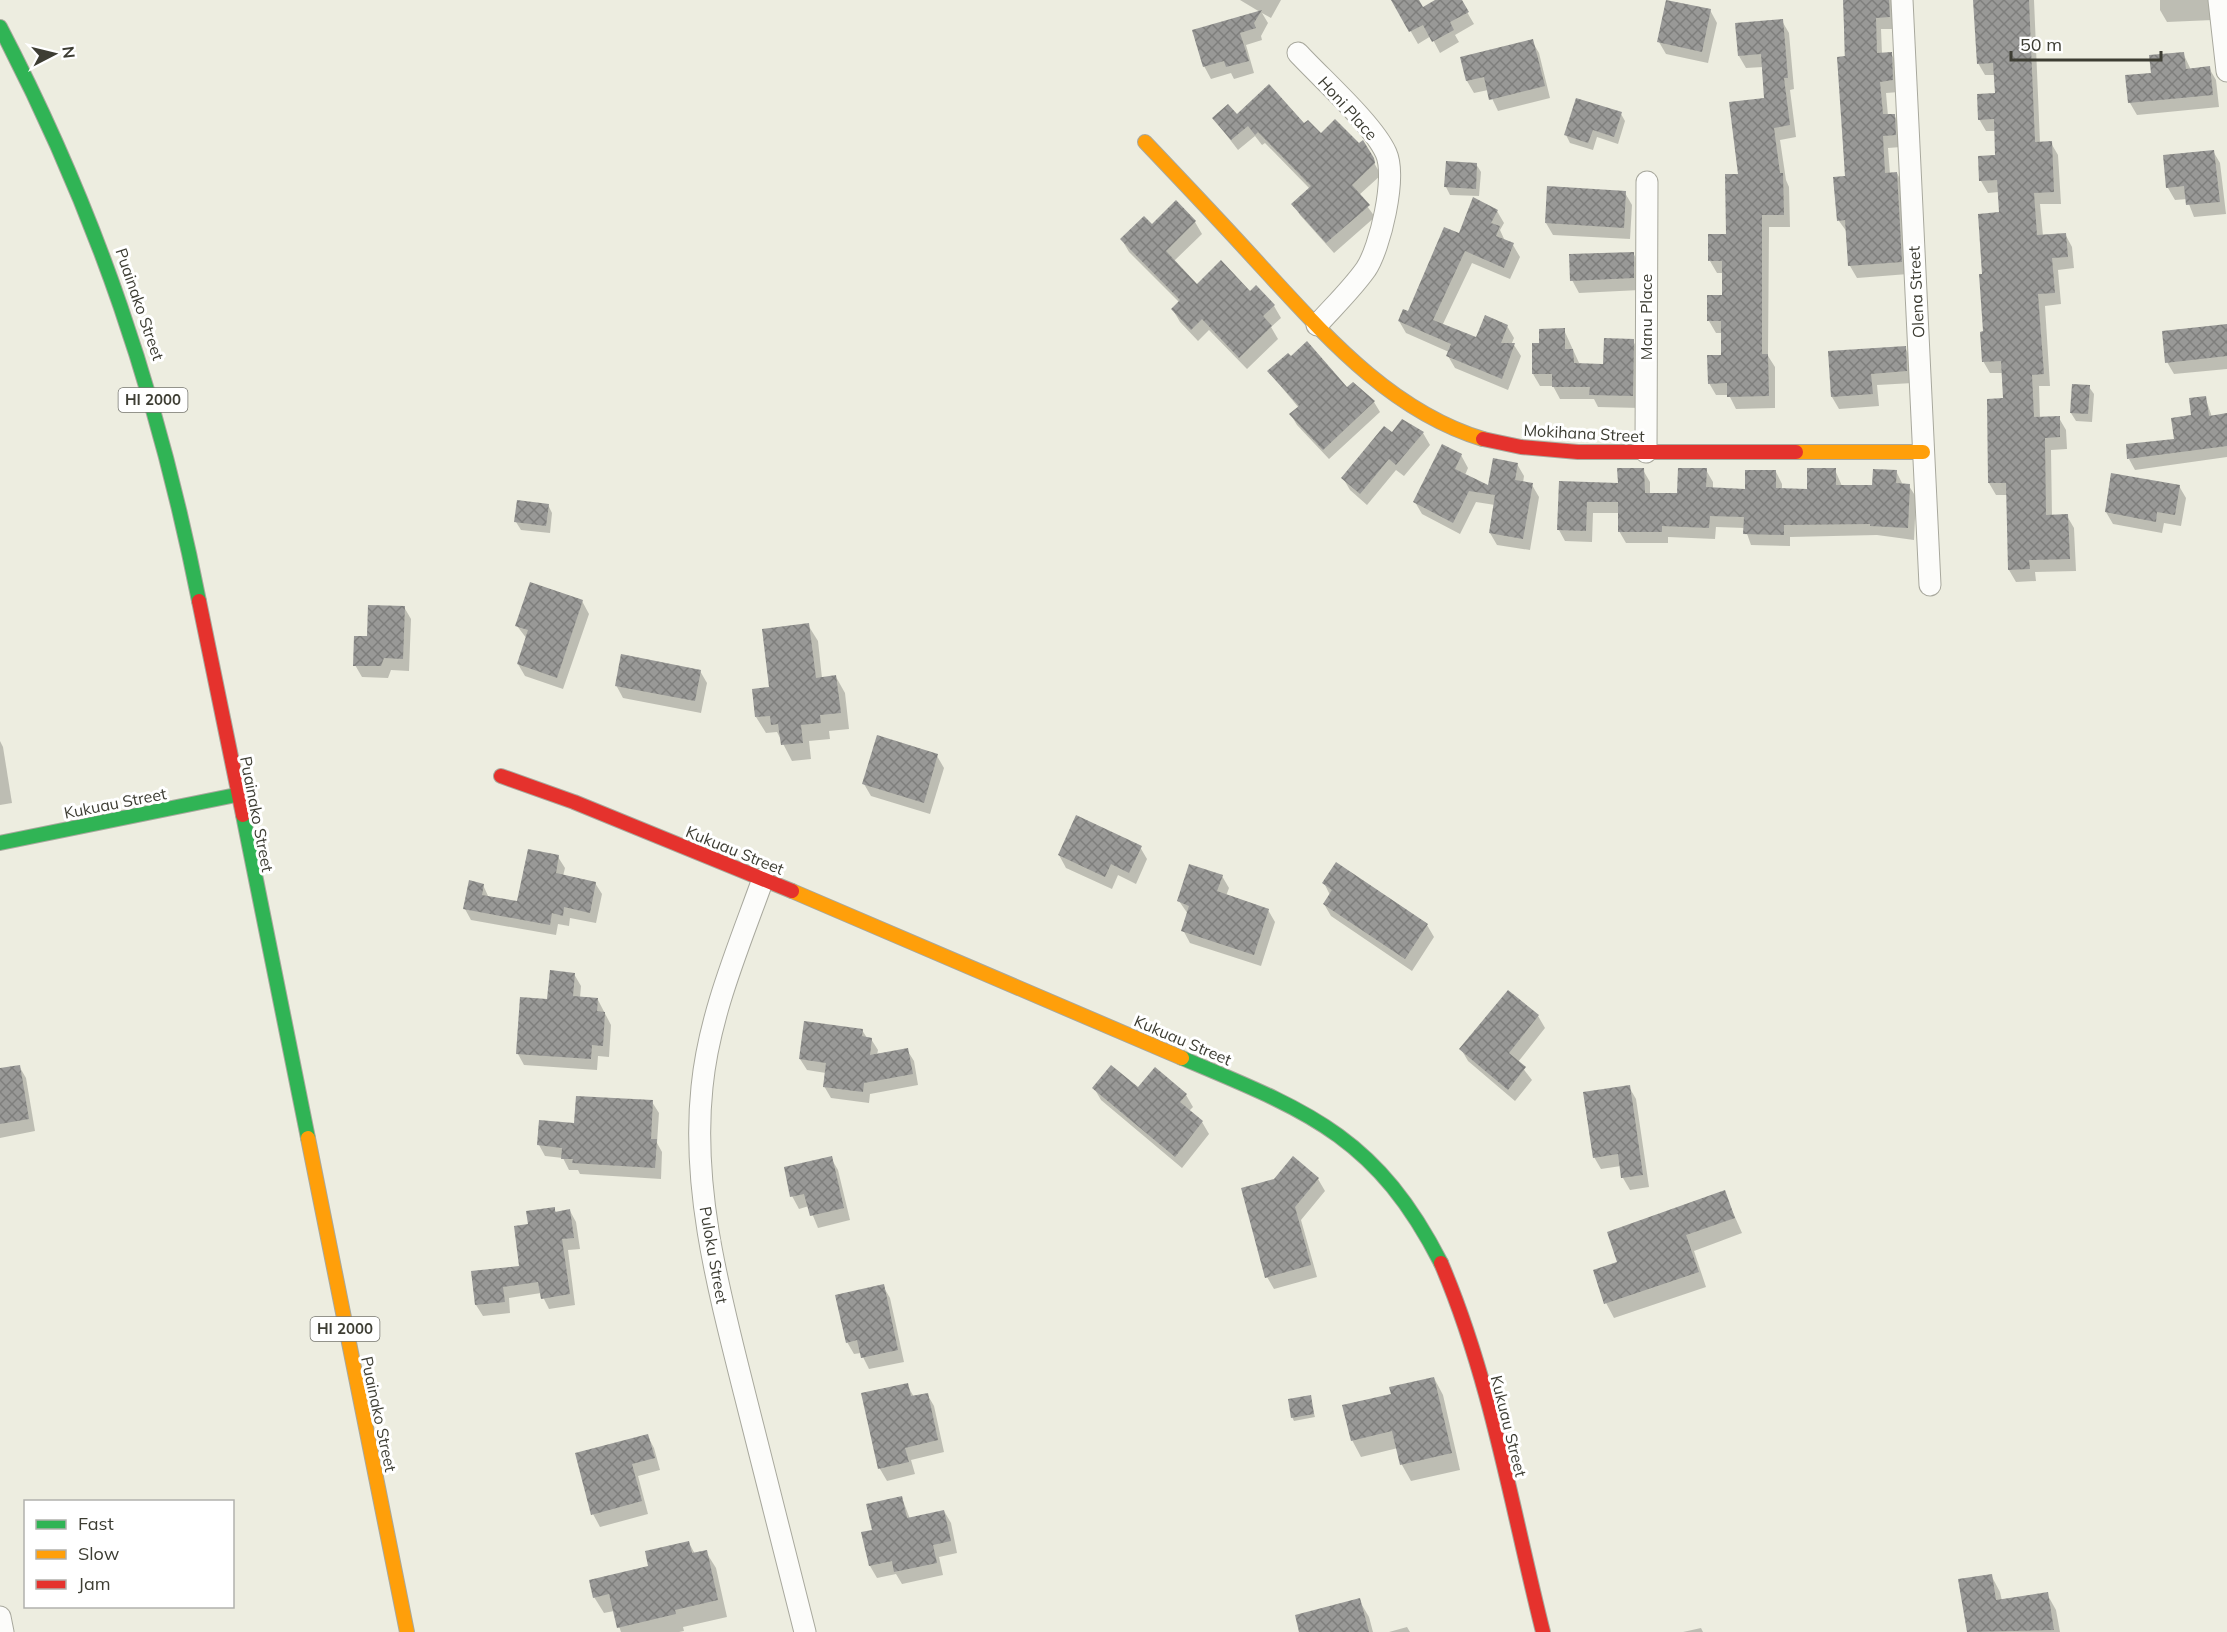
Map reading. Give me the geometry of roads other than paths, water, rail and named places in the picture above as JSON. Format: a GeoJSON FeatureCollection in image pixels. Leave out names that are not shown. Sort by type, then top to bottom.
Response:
{"type":"FeatureCollection","features":[{"type":"Feature","properties":{"kind":"main road","name":"Puainako Street"},"geometry":{"type":"LineString","coordinates":[[0,27],[38,99],[94,223],[141,358],[184,524],[236,795],[407,1632]]}},
{"type":"Feature","properties":{"kind":"main road","name":"Mokihana Street"},"geometry":{"type":"LineString","coordinates":[[1145,142],[1317,325],[1370,375],[1416,409],[1467,434],[1522,448],[1646,452],[1923,452]]}},
{"type":"Feature","properties":{"kind":"main road","name":"Kukuau Street"},"geometry":{"type":"LineString","coordinates":[[501,777],[574,802],[764,879],[1293,1106],[1340,1134],[1378,1168],[1412,1212],[1440,1260],[1475,1355],[1543,1632]]}},
{"type":"Feature","properties":{"kind":"main road","name":"Kukuau Street"},"geometry":{"type":"LineString","coordinates":[[0,843],[236,795]]}},
{"type":"Feature","properties":{"kind":"street","name":"Olena Street"},"geometry":{"type":"LineString","coordinates":[[1902,0],[1930,585]]}},
{"type":"Feature","properties":{"kind":"street"},"geometry":{"type":"LineString","coordinates":[[2219,0],[2227,71]]}},
{"type":"Feature","properties":{"kind":"street","name":"Honi Place"},"geometry":{"type":"LineString","coordinates":[[1298,53],[1371,130],[1388,155],[1390,185],[1377,243],[1366,269],[1317,325]]}},
{"type":"Feature","properties":{"kind":"street","name":"Manu Place"},"geometry":{"type":"LineString","coordinates":[[1646,452],[1647,182]]}},
{"type":"Feature","properties":{"kind":"street","name":"Puloku Street"},"geometry":{"type":"LineString","coordinates":[[764,879],[717,1008],[702,1086],[700,1165],[710,1243],[727,1323],[805,1632]]}},
{"type":"Feature","properties":{"kind":"street"},"geometry":{"type":"LineString","coordinates":[[0,1617],[3,1632]]}}]}
